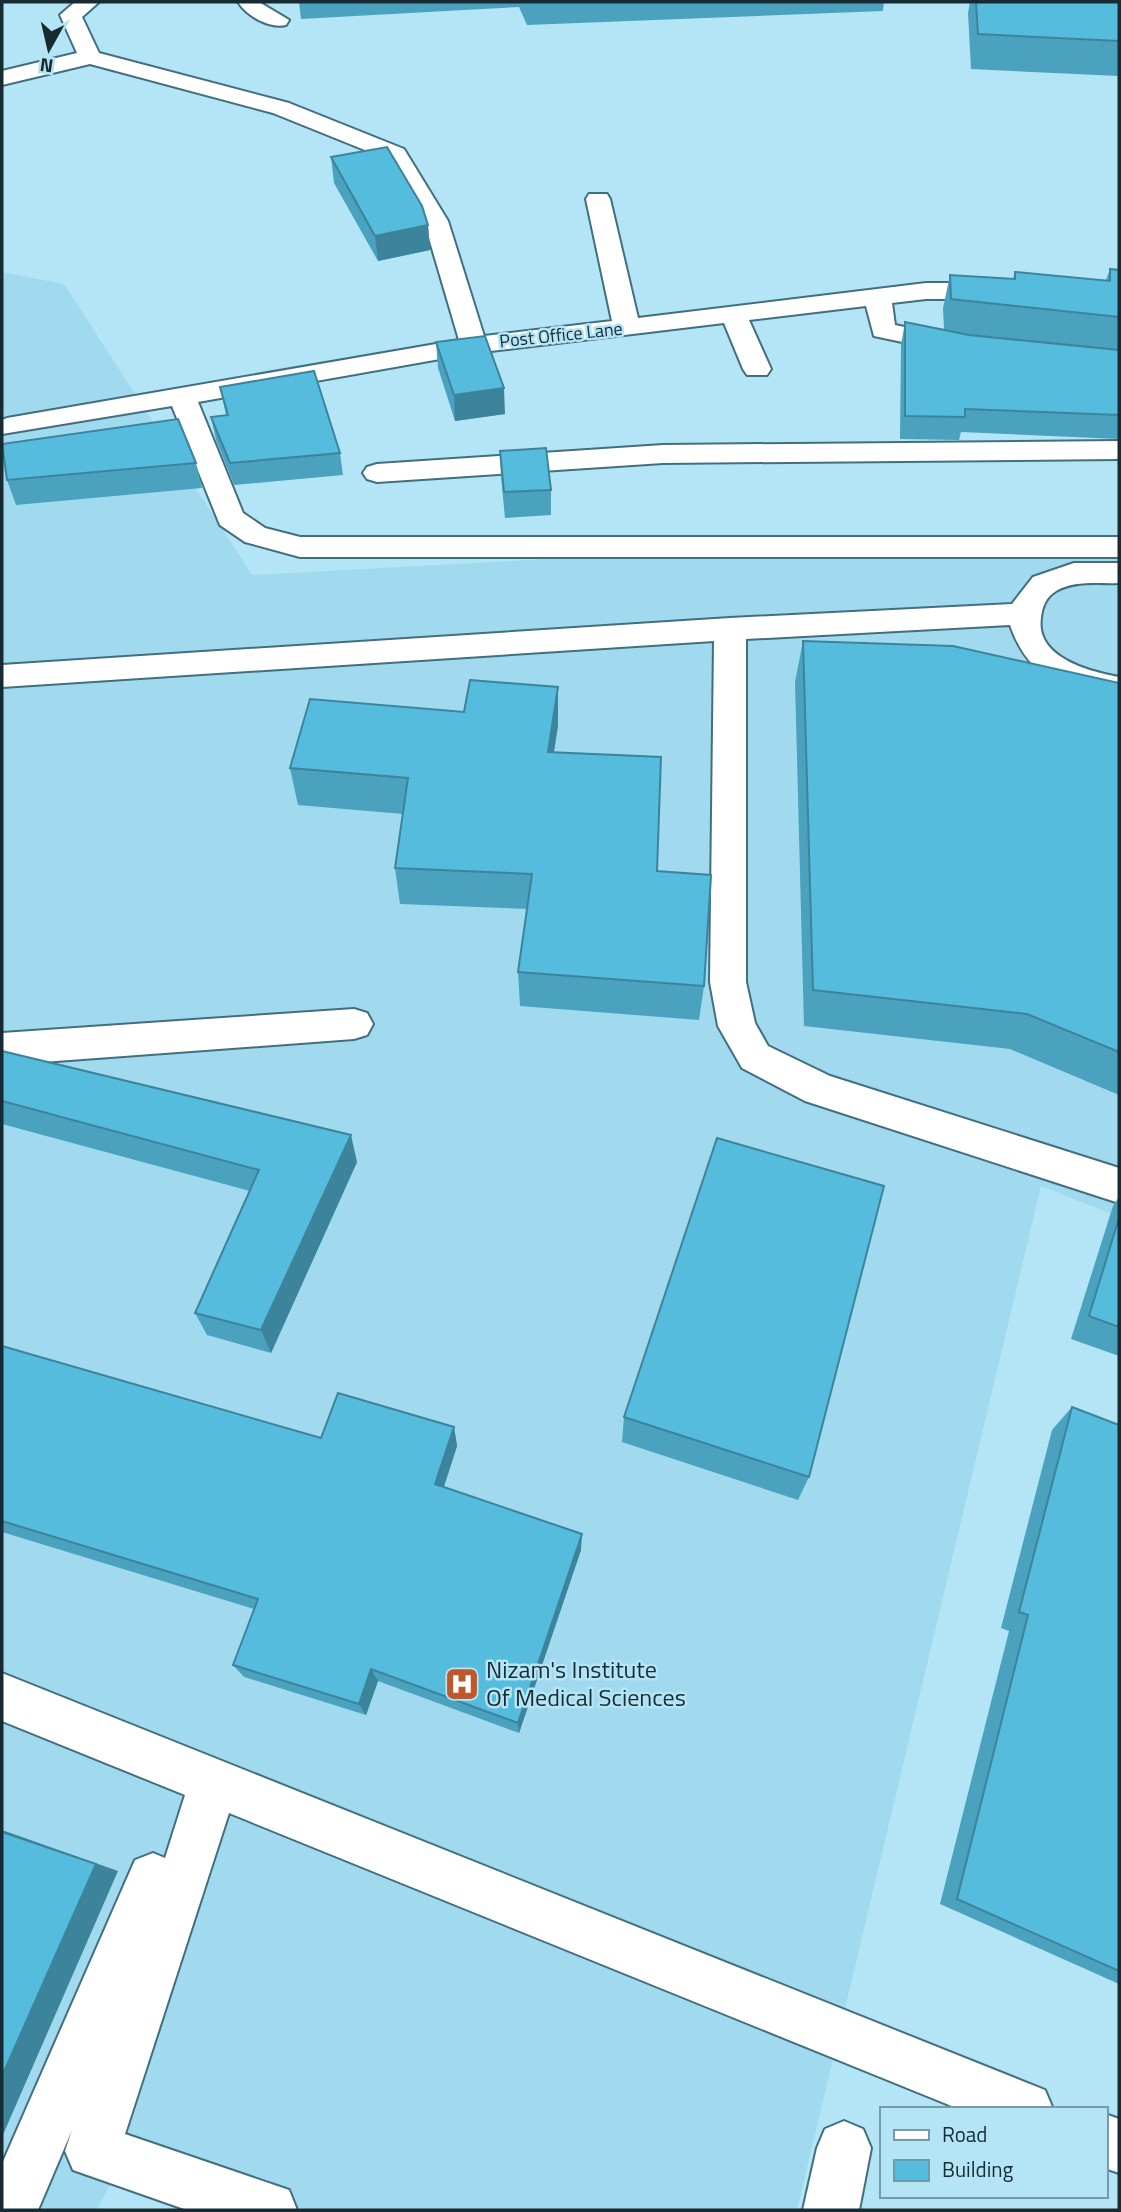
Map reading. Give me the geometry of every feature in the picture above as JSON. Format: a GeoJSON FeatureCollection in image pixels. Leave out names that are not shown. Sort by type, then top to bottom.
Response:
{"type":"FeatureCollection","features":[{"type":"Feature","properties":{"kind":"street"},"geometry":{"type":"LineString","coordinates":[[88,2],[71,15],[90,57]]}},
{"type":"Feature","properties":{"kind":"street"},"geometry":{"type":"LineString","coordinates":[[249,2],[252,7],[278,20]]}},
{"type":"Feature","properties":{"kind":"street"},"geometry":{"type":"LineString","coordinates":[[2,78],[90,57],[281,108],[396,154],[436,221],[474,345]]}},
{"type":"Feature","properties":{"kind":"street"},"geometry":{"type":"LineString","coordinates":[[598,199],[627,328]]}},
{"type":"Feature","properties":{"kind":"street","name":"Post Office Lane"},"geometry":{"type":"LineString","coordinates":[[7,427],[474,345],[926,291],[1023,292]]}},
{"type":"Feature","properties":{"kind":"street"},"geometry":{"type":"LineString","coordinates":[[878,297],[883,330],[977,348]]}},
{"type":"Feature","properties":{"kind":"street"},"geometry":{"type":"LineString","coordinates":[[734,315],[757,369]]}},
{"type":"Feature","properties":{"kind":"street"},"geometry":{"type":"LineString","coordinates":[[182,396],[230,518],[255,535],[300,547],[1119,547]]}},
{"type":"Feature","properties":{"kind":"street"},"geometry":{"type":"LineString","coordinates":[[377,473],[663,454],[1119,450]]}},
{"type":"Feature","properties":{"kind":"street"},"geometry":{"type":"LineString","coordinates":[[1119,573],[1094,570],[1066,574],[1044,583],[1029,597],[1022,614],[1024,633],[1036,652],[1055,668],[1080,681],[1119,688]]}},
{"type":"Feature","properties":{"kind":"street"},"geometry":{"type":"LineString","coordinates":[[2,677],[730,629],[1022,614]]}},
{"type":"Feature","properties":{"kind":"street"},"geometry":{"type":"LineString","coordinates":[[730,629],[728,982],[737,1026],[755,1057],[819,1089],[1119,1185]]}},
{"type":"Feature","properties":{"kind":"street"},"geometry":{"type":"LineString","coordinates":[[2,1049],[355,1024]]}},
{"type":"Feature","properties":{"kind":"street"},"geometry":{"type":"LineString","coordinates":[[2,1697],[1021,2107]]}},
{"type":"Feature","properties":{"kind":"street"},"geometry":{"type":"LineString","coordinates":[[213,1781],[200,1831],[92,2151],[269,2210]]}},
{"type":"Feature","properties":{"kind":"street"},"geometry":{"type":"LineString","coordinates":[[10,2210],[153,1878]]}},
{"type":"Feature","properties":{"kind":"street"},"geometry":{"type":"LineString","coordinates":[[831,2210],[844,2148]]}},
{"type":"Feature","properties":{"kind":"shaded area","name":"Nizam's Institute Of Medical Sciences"},"geometry":{"type":"Polygon","coordinates":[[[2,272],[64,284],[252,575],[656,553],[1119,535],[1119,1217],[1041,1186],[797,2210],[303,2210],[127,2150],[97,2210],[2,2210],[2,272]]]}},
{"type":"Feature","properties":{"kind":"building"},"geometry":{"type":"Polygon","coordinates":[[[976,2],[1119,2],[1119,41],[978,34],[976,2]]]}},
{"type":"Feature","properties":{"kind":"building"},"geometry":{"type":"Polygon","coordinates":[[[387,147],[422,206],[428,225],[375,236],[331,157],[387,147]]]}},
{"type":"Feature","properties":{"kind":"building"},"geometry":{"type":"Polygon","coordinates":[[[1110,269],[1119,270],[1119,317],[951,299],[950,275],[1015,279],[1015,272],[1110,281],[1110,269]]]}},
{"type":"Feature","properties":{"kind":"building"},"geometry":{"type":"Polygon","coordinates":[[[905,322],[969,335],[1119,350],[1119,415],[965,409],[965,417],[905,416],[905,322]]]}},
{"type":"Feature","properties":{"kind":"building"},"geometry":{"type":"Polygon","coordinates":[[[485,336],[504,388],[454,395],[436,342],[485,336]]]}},
{"type":"Feature","properties":{"kind":"building"},"geometry":{"type":"Polygon","coordinates":[[[314,371],[340,453],[230,463],[211,417],[228,415],[220,387],[314,371]]]}},
{"type":"Feature","properties":{"kind":"building"},"geometry":{"type":"Polygon","coordinates":[[[178,419],[196,463],[7,480],[2,444],[178,419]]]}},
{"type":"Feature","properties":{"kind":"building"},"geometry":{"type":"Polygon","coordinates":[[[546,448],[551,490],[504,492],[500,451],[546,448]]]}},
{"type":"Feature","properties":{"kind":"building"},"geometry":{"type":"Polygon","coordinates":[[[803,641],[953,646],[1119,683],[1119,1052],[1027,1014],[813,990],[803,641]]]}},
{"type":"Feature","properties":{"kind":"building"},"geometry":{"type":"Polygon","coordinates":[[[470,680],[558,687],[548,752],[661,757],[657,871],[711,875],[704,986],[518,972],[532,874],[395,868],[408,778],[290,768],[310,699],[464,712],[470,680]]]}},
{"type":"Feature","properties":{"kind":"building"},"geometry":{"type":"Polygon","coordinates":[[[2,1051],[351,1135],[261,1330],[195,1313],[259,1170],[2,1101],[2,1051]]]}},
{"type":"Feature","properties":{"kind":"building"},"geometry":{"type":"Polygon","coordinates":[[[717,1138],[884,1186],[809,1477],[624,1417],[717,1138]]]}},
{"type":"Feature","properties":{"kind":"building"},"geometry":{"type":"Polygon","coordinates":[[[1119,1218],[1119,1327],[1089,1316],[1119,1218]]]}},
{"type":"Feature","properties":{"kind":"building"},"geometry":{"type":"Polygon","coordinates":[[[2,1346],[321,1438],[338,1393],[454,1427],[435,1484],[582,1534],[518,1723],[371,1669],[359,1704],[233,1665],[258,1599],[2,1521],[2,1346]]]}},
{"type":"Feature","properties":{"kind":"building"},"geometry":{"type":"Polygon","coordinates":[[[1072,1407],[1119,1425],[1119,1971],[957,1899],[1028,1615],[1019,1612],[1072,1407]]]}},
{"type":"Feature","properties":{"kind":"building"},"geometry":{"type":"Polygon","coordinates":[[[2,1832],[96,1864],[2,2076],[2,1832]]]}},
{"type":"Feature","properties":{"kind":"place","name":"Nizam's Institute Of Medical Sciences"},"geometry":{"type":"Point","coordinates":[462,1684]}}]}
